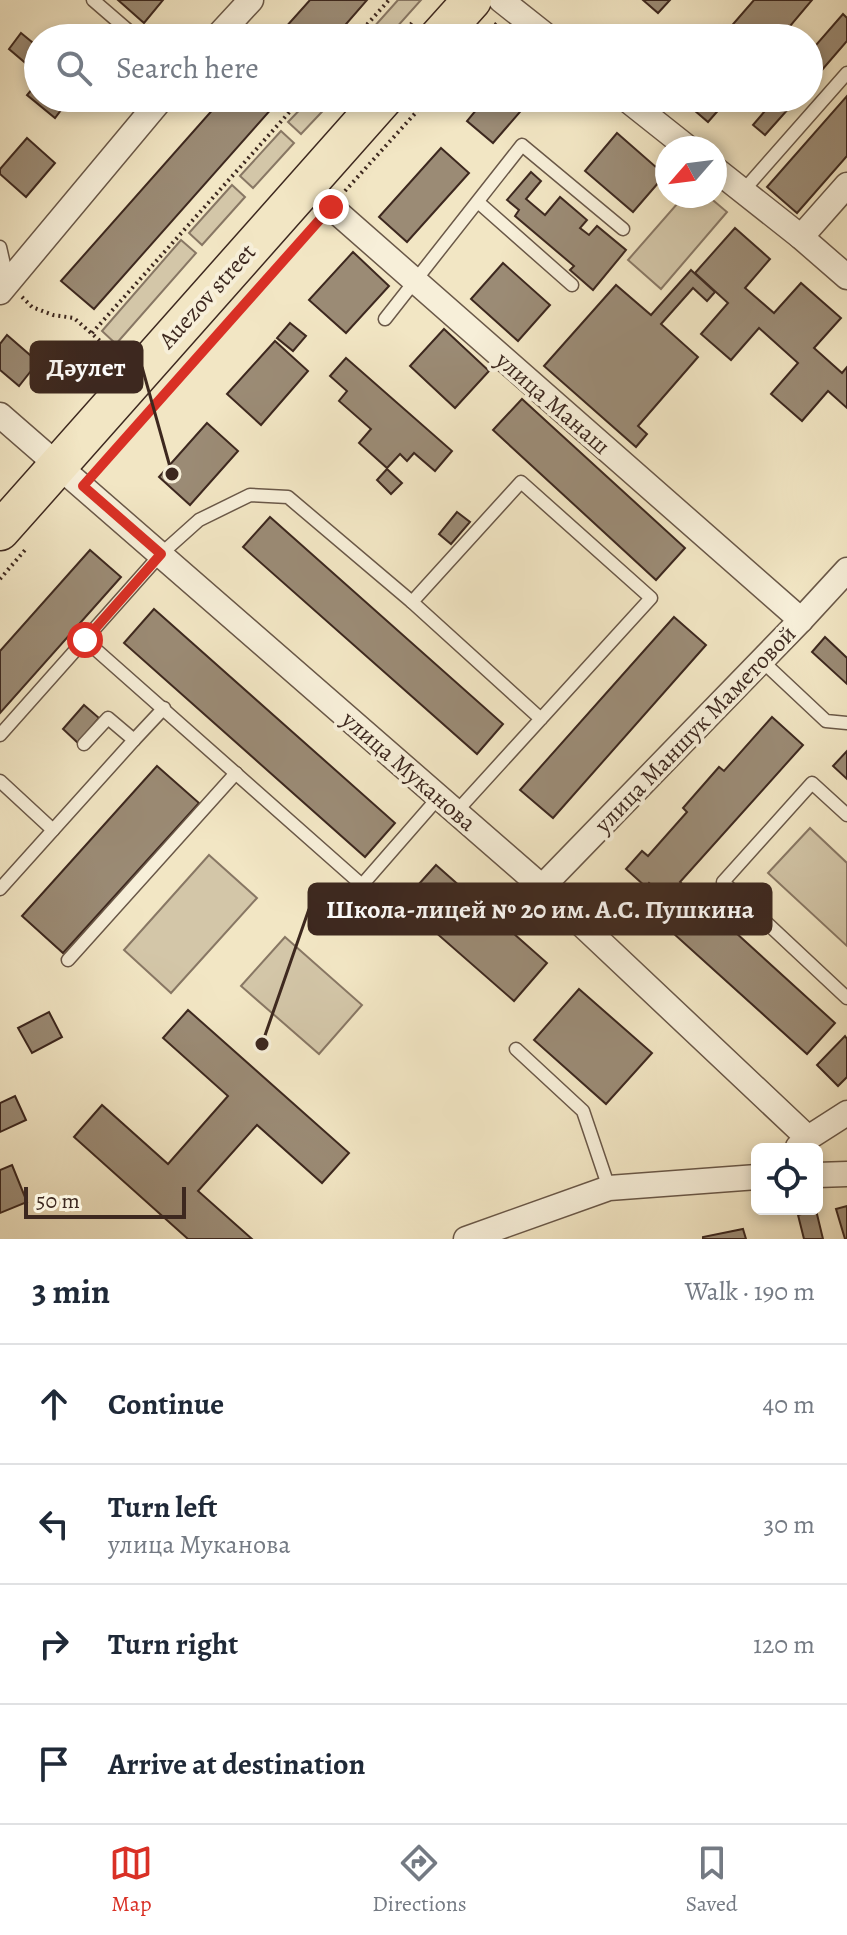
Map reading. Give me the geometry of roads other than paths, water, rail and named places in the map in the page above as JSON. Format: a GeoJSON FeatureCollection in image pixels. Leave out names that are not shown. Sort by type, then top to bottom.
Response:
{"type":"FeatureCollection","features":[{"type":"Feature","properties":{"kind":"main road"},"geometry":{"type":"LineString","coordinates":[[451,24],[472,0]]}},
{"type":"Feature","properties":{"kind":"main road","name":"Auezov street"},"geometry":{"type":"LineString","coordinates":[[16,538],[319,196],[375,112]]}},
{"type":"Feature","properties":{"kind":"street"},"geometry":{"type":"LineString","coordinates":[[229,24],[251,0]]}},
{"type":"Feature","properties":{"kind":"street"},"geometry":{"type":"LineString","coordinates":[[501,0],[531,24]]}},
{"type":"Feature","properties":{"kind":"street"},"geometry":{"type":"LineString","coordinates":[[4,287],[150,112]]}},
{"type":"Feature","properties":{"kind":"street"},"geometry":{"type":"LineString","coordinates":[[643,112],[673,136]]}},
{"type":"Feature","properties":{"kind":"street"},"geometry":{"type":"LineString","coordinates":[[727,178],[847,277]]}},
{"type":"Feature","properties":{"kind":"street"},"geometry":{"type":"LineString","coordinates":[[801,237],[842,193]]}},
{"type":"Feature","properties":{"kind":"street","name":"улица Манаш"},"geometry":{"type":"LineString","coordinates":[[319,196],[801,620]]}},
{"type":"Feature","properties":{"kind":"street","name":"улица Муканова"},"geometry":{"type":"LineString","coordinates":[[0,415],[542,887],[801,1143]]}},
{"type":"Feature","properties":{"kind":"street","name":"улица Маншук Маметовой"},"geometry":{"type":"LineString","coordinates":[[542,887],[847,570]]}},
{"type":"Feature","properties":{"kind":"street"},"geometry":{"type":"LineString","coordinates":[[803,1143],[847,1113]]}},
{"type":"Feature","properties":{"kind":"street"},"geometry":{"type":"LineString","coordinates":[[823,1175],[847,1174]]}},
{"type":"Feature","properties":{"kind":"street"},"geometry":{"type":"LineString","coordinates":[[466,1239],[609,1188],[751,1177]]}},
{"type":"Feature","properties":{"kind":"lane"},"geometry":{"type":"LineString","coordinates":[[93,0],[121,24]]}},
{"type":"Feature","properties":{"kind":"lane"},"geometry":{"type":"LineString","coordinates":[[823,100],[847,73]]}},
{"type":"Feature","properties":{"kind":"lane"},"geometry":{"type":"LineString","coordinates":[[743,191],[813,112]]}},
{"type":"Feature","properties":{"kind":"lane"},"geometry":{"type":"LineString","coordinates":[[385,319],[522,145],[623,229]]}},
{"type":"Feature","properties":{"kind":"lane"},"geometry":{"type":"LineString","coordinates":[[478,202],[572,285]]}},
{"type":"Feature","properties":{"kind":"lane"},"geometry":{"type":"LineString","coordinates":[[0,247],[4,287]]}},
{"type":"Feature","properties":{"kind":"lane"},"geometry":{"type":"LineString","coordinates":[[85,640],[362,885],[541,719],[651,598],[521,482],[412,602]]}},
{"type":"Feature","properties":{"kind":"lane"},"geometry":{"type":"LineString","coordinates":[[0,735],[161,554],[199,520],[250,495],[288,497],[412,602],[541,719]]}},
{"type":"Feature","properties":{"kind":"lane"},"geometry":{"type":"LineString","coordinates":[[762,661],[826,721],[847,723]]}},
{"type":"Feature","properties":{"kind":"lane"},"geometry":{"type":"LineString","coordinates":[[0,889],[164,708]]}},
{"type":"Feature","properties":{"kind":"lane"},"geometry":{"type":"LineString","coordinates":[[84,744],[108,718],[134,740]]}},
{"type":"Feature","properties":{"kind":"lane"},"geometry":{"type":"LineString","coordinates":[[68,960],[236,773]]}},
{"type":"Feature","properties":{"kind":"lane"},"geometry":{"type":"LineString","coordinates":[[0,781],[53,830]]}},
{"type":"Feature","properties":{"kind":"lane"},"geometry":{"type":"LineString","coordinates":[[844,988],[723,882],[812,783],[847,815]]}},
{"type":"Feature","properties":{"kind":"lane"},"geometry":{"type":"LineString","coordinates":[[516,1049],[583,1111],[609,1188]]}},
{"type":"Feature","properties":{"kind":"place","name":"Дәулет"},"geometry":{"type":"Point","coordinates":[172,474]}},
{"type":"Feature","properties":{"kind":"place","name":"Школа-лицей № 20 им. А.С. Пушкина"},"geometry":{"type":"Point","coordinates":[262,1044]}}]}
